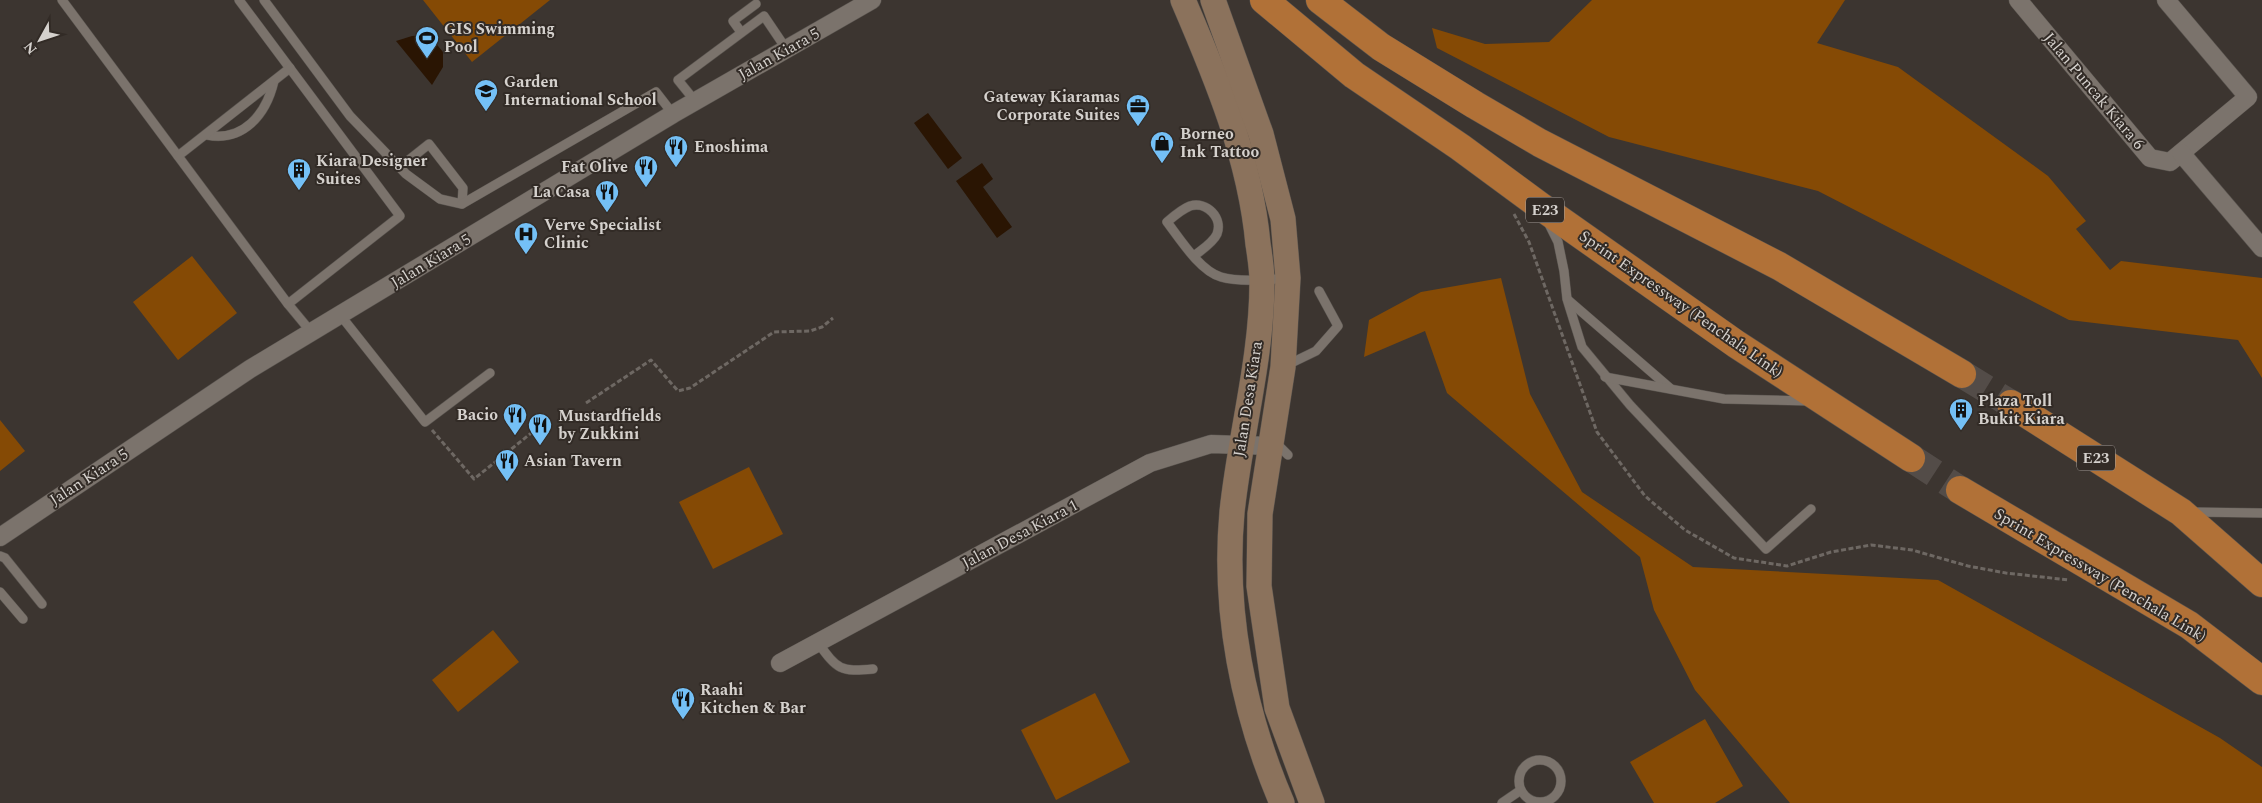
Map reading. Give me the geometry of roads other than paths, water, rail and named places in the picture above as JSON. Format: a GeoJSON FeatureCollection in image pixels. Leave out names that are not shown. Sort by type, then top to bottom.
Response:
{"type":"FeatureCollection","features":[{"type":"Feature","properties":{"kind":"highway","name":"Sprint Expressway (Penchala Link)"},"geometry":{"type":"LineString","coordinates":[[1264,0],[1354,75],[1460,147],[1540,206],[1736,344],[1911,458]]}},
{"type":"Feature","properties":{"kind":"highway"},"geometry":{"type":"LineString","coordinates":[[1320,0],[1381,47],[1540,143],[1780,266],[1962,374]]}},
{"type":"Feature","properties":{"kind":"highway","name":"E23"},"geometry":{"type":"LineString","coordinates":[[2011,404],[2181,512],[2262,583]]}},
{"type":"Feature","properties":{"kind":"highway","name":"Sprint Expressway (Penchala Link)"},"geometry":{"type":"LineString","coordinates":[[1960,490],[2189,625],[2262,681]]}},
{"type":"Feature","properties":{"kind":"main road","name":"Jalan Desa Kiara"},"geometry":{"type":"LineString","coordinates":[[1183,0],[1222,95],[1242,152],[1256,221],[1262,280],[1258,340],[1232,513],[1229,585],[1243,685],[1265,763],[1282,803]]}},
{"type":"Feature","properties":{"kind":"main road","name":"Jalan Desa Kiara"},"geometry":{"type":"LineString","coordinates":[[1213,0],[1261,134],[1283,219],[1288,278],[1280,450],[1260,514],[1259,586],[1277,708],[1312,803]]}},
{"type":"Feature","properties":{"kind":"street","name":"Jalan Kiara 5"},"geometry":{"type":"LineString","coordinates":[[0,537],[250,369],[341,316],[673,114],[872,0]]}},
{"type":"Feature","properties":{"kind":"street","name":"Jalan Puncak Kiara 6"},"geometry":{"type":"LineString","coordinates":[[2018,0],[2150,158],[2170,162],[2248,97],[2166,0]]}},
{"type":"Feature","properties":{"kind":"street"},"geometry":{"type":"LineString","coordinates":[[2181,153],[2262,248]]}},
{"type":"Feature","properties":{"kind":"street","name":"Jalan Desa Kiara 1"},"geometry":{"type":"LineString","coordinates":[[780,663],[1150,463],[1211,444],[1241,444],[1280,450]]}},
{"type":"Feature","properties":{"kind":"lane"},"geometry":{"type":"LineString","coordinates":[[62,0],[288,304],[312,333]]}},
{"type":"Feature","properties":{"kind":"lane"},"geometry":{"type":"LineString","coordinates":[[239,0],[400,216],[288,304]]}},
{"type":"Feature","properties":{"kind":"lane"},"geometry":{"type":"LineString","coordinates":[[264,0],[350,116],[400,168],[440,199],[462,204],[656,92],[673,114]]}},
{"type":"Feature","properties":{"kind":"lane"},"geometry":{"type":"LineString","coordinates":[[741,32],[733,21],[756,4]]}},
{"type":"Feature","properties":{"kind":"lane"},"geometry":{"type":"LineString","coordinates":[[695,101],[678,80],[764,16],[786,50]]}},
{"type":"Feature","properties":{"kind":"lane"},"geometry":{"type":"LineString","coordinates":[[178,156],[290,68]]}},
{"type":"Feature","properties":{"kind":"lane"},"geometry":{"type":"LineString","coordinates":[[206,135],[221,137],[234,135],[248,126],[270,98],[274,81]]}},
{"type":"Feature","properties":{"kind":"lane"},"geometry":{"type":"LineString","coordinates":[[400,168],[429,144],[463,188],[462,204]]}},
{"type":"Feature","properties":{"kind":"lane"},"geometry":{"type":"LineString","coordinates":[[1194,256],[1213,240],[1217,234],[1218,227],[1214,214],[1209,209],[1195,205],[1182,210],[1167,222],[1194,256],[1200,263],[1221,277],[1262,280],[1288,278]]}},
{"type":"Feature","properties":{"kind":"lane"},"geometry":{"type":"LineString","coordinates":[[1540,206],[1558,242],[1567,299],[1582,347],[1605,377],[1766,549],[1811,509]]}},
{"type":"Feature","properties":{"kind":"lane"},"geometry":{"type":"LineString","coordinates":[[1283,367],[1316,351],[1338,326],[1319,291]]}},
{"type":"Feature","properties":{"kind":"lane"},"geometry":{"type":"LineString","coordinates":[[1567,299],[1674,391]]}},
{"type":"Feature","properties":{"kind":"lane"},"geometry":{"type":"LineString","coordinates":[[341,316],[425,422],[490,373]]}},
{"type":"Feature","properties":{"kind":"lane"},"geometry":{"type":"LineString","coordinates":[[1605,377],[1724,399],[1824,402]]}},
{"type":"Feature","properties":{"kind":"lane"},"geometry":{"type":"LineString","coordinates":[[2181,512],[2262,512]]}},
{"type":"Feature","properties":{"kind":"lane"},"geometry":{"type":"LineString","coordinates":[[0,556],[4,558],[42,604]]}},
{"type":"Feature","properties":{"kind":"lane"},"geometry":{"type":"LineString","coordinates":[[0,592],[23,620]]}},
{"type":"Feature","properties":{"kind":"lane"},"geometry":{"type":"LineString","coordinates":[[818,643],[833,662],[847,671],[873,669]]}},
{"type":"Feature","properties":{"kind":"lane"},"geometry":{"type":"LineString","coordinates":[[1538,759],[1552,763],[1561,774],[1561,788],[1555,800],[1538,803],[1525,796],[1521,790],[1519,777],[1526,765],[1538,759]]}},
{"type":"Feature","properties":{"kind":"lane"},"geometry":{"type":"LineString","coordinates":[[1502,803],[1521,790]]}},
{"type":"Feature","properties":{"kind":"tunnel"},"geometry":{"type":"LineString","coordinates":[[1962,374],[2011,404]]}},
{"type":"Feature","properties":{"kind":"tunnel"},"geometry":{"type":"LineString","coordinates":[[1911,458],[1960,490]]}},
{"type":"Feature","properties":{"kind":"place","name":"GIS Swimming Pool"},"geometry":{"type":"Point","coordinates":[427,59]}},
{"type":"Feature","properties":{"kind":"place","name":"Garden International School"},"geometry":{"type":"Point","coordinates":[486,112]}},
{"type":"Feature","properties":{"kind":"place","name":"Gateway Kiaramas Corporate Suites"},"geometry":{"type":"Point","coordinates":[1138,127]}},
{"type":"Feature","properties":{"kind":"place","name":"Borneo Ink Tattoo"},"geometry":{"type":"Point","coordinates":[1162,164]}},
{"type":"Feature","properties":{"kind":"place","name":"Enoshima"},"geometry":{"type":"Point","coordinates":[676,168]}},
{"type":"Feature","properties":{"kind":"place","name":"Fat Olive"},"geometry":{"type":"Point","coordinates":[646,188]}},
{"type":"Feature","properties":{"kind":"place","name":"Kiara Designer Suites"},"geometry":{"type":"Point","coordinates":[299,191]}},
{"type":"Feature","properties":{"kind":"place","name":"La Casa"},"geometry":{"type":"Point","coordinates":[607,213]}},
{"type":"Feature","properties":{"kind":"place","name":"Verve Specialist Clinic"},"geometry":{"type":"Point","coordinates":[526,255]}},
{"type":"Feature","properties":{"kind":"place","name":"Plaza Toll Bukit Kiara"},"geometry":{"type":"Point","coordinates":[1961,431]}},
{"type":"Feature","properties":{"kind":"place","name":"Bacio"},"geometry":{"type":"Point","coordinates":[515,436]}},
{"type":"Feature","properties":{"kind":"place","name":"Mustardfields by Zukkini"},"geometry":{"type":"Point","coordinates":[540,446]}},
{"type":"Feature","properties":{"kind":"place","name":"Asian Tavern"},"geometry":{"type":"Point","coordinates":[507,482]}},
{"type":"Feature","properties":{"kind":"place","name":"Raahi Kitchen & Bar"},"geometry":{"type":"Point","coordinates":[683,720]}}]}
